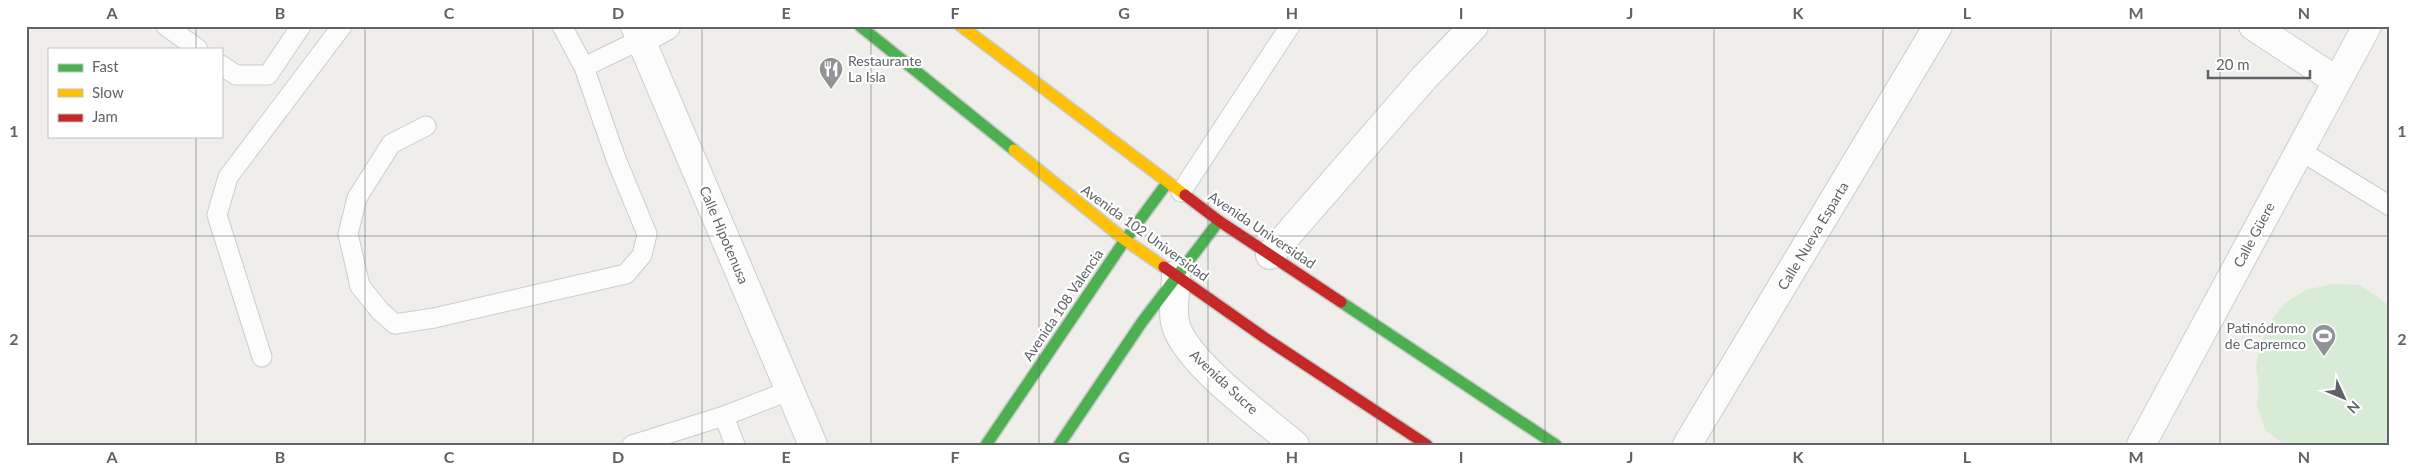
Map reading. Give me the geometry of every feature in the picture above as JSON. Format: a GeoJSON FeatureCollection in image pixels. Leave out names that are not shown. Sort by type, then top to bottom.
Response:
{"type":"FeatureCollection","features":[{"type":"Feature","properties":{"kind":"main road","name":"Avenida 102 Universidad"},"geometry":{"type":"LineString","coordinates":[[860,26],[1125,240],[1265,338],[1427,445]]}},
{"type":"Feature","properties":{"kind":"main road","name":"Avenida Universidad"},"geometry":{"type":"LineString","coordinates":[[961,26],[1044,86],[1219,222],[1556,445]]}},
{"type":"Feature","properties":{"kind":"main road","name":"Avenida 108 Valencia"},"geometry":{"type":"LineString","coordinates":[[986,445],[1125,240],[1174,188]]}},
{"type":"Feature","properties":{"kind":"main road"},"geometry":{"type":"LineString","coordinates":[[1059,445],[1176,275],[1219,222]]}},
{"type":"Feature","properties":{"kind":"street"},"geometry":{"type":"LineString","coordinates":[[638,33],[666,26]]}},
{"type":"Feature","properties":{"kind":"street"},"geometry":{"type":"LineString","coordinates":[[1270,255],[1424,78],[1474,26]]}},
{"type":"Feature","properties":{"kind":"street","name":"Calle Nueva Esparta"},"geometry":{"type":"LineString","coordinates":[[1687,445],[1938,26]]}},
{"type":"Feature","properties":{"kind":"street"},"geometry":{"type":"LineString","coordinates":[[2253,26],[2337,81]]}},
{"type":"Feature","properties":{"kind":"street","name":"Calle Güere"},"geometry":{"type":"LineString","coordinates":[[2141,445],[2299,150],[2368,26]]}},
{"type":"Feature","properties":{"kind":"street","name":"Calle Hipotenusa"},"geometry":{"type":"LineString","coordinates":[[638,33],[813,445]]}},
{"type":"Feature","properties":{"kind":"street","name":"Avenida Sucre"},"geometry":{"type":"LineString","coordinates":[[1176,275],[1175,322],[1186,346],[1227,388],[1295,445]]}},
{"type":"Feature","properties":{"kind":"lane"},"geometry":{"type":"LineString","coordinates":[[166,26],[197,48]]}},
{"type":"Feature","properties":{"kind":"lane"},"geometry":{"type":"LineString","coordinates":[[222,65],[236,75],[268,74],[301,26]]}},
{"type":"Feature","properties":{"kind":"lane"},"geometry":{"type":"LineString","coordinates":[[262,357],[217,215],[228,177],[342,26]]}},
{"type":"Feature","properties":{"kind":"lane"},"geometry":{"type":"LineString","coordinates":[[426,126],[391,144],[357,198],[348,234],[360,286],[380,311],[395,324],[434,318],[626,274],[642,255],[647,234],[616,159],[584,66],[562,26]]}},
{"type":"Feature","properties":{"kind":"lane"},"geometry":{"type":"LineString","coordinates":[[1174,188],[1290,26]]}},
{"type":"Feature","properties":{"kind":"lane"},"geometry":{"type":"LineString","coordinates":[[584,66],[638,33]]}},
{"type":"Feature","properties":{"kind":"lane"},"geometry":{"type":"LineString","coordinates":[[2299,150],[2390,206]]}},
{"type":"Feature","properties":{"kind":"lane"},"geometry":{"type":"LineString","coordinates":[[632,445],[724,416],[791,390]]}},
{"type":"Feature","properties":{"kind":"lane"},"geometry":{"type":"LineString","coordinates":[[724,416],[735,445]]}},
{"type":"Feature","properties":{"kind":"green space","name":"Patinódromo de Capremco"},"geometry":{"type":"Polygon","coordinates":[[[2333,284],[2360,285],[2390,306],[2390,445],[2285,445],[2265,430],[2257,405],[2259,386],[2256,367],[2260,346],[2270,322],[2285,303],[2306,290],[2333,284]]]}},
{"type":"Feature","properties":{"kind":"traffic: fast"},"geometry":{"type":"LineString","coordinates":[[860,26],[1014,150]]}},
{"type":"Feature","properties":{"kind":"traffic: fast"},"geometry":{"type":"LineString","coordinates":[[986,445],[1125,240],[1167,183]]}},
{"type":"Feature","properties":{"kind":"traffic: fast"},"geometry":{"type":"LineString","coordinates":[[1059,445],[1142,322],[1219,221]]}},
{"type":"Feature","properties":{"kind":"traffic: fast"},"geometry":{"type":"LineString","coordinates":[[1341,302],[1556,445]]}},
{"type":"Feature","properties":{"kind":"traffic: slow"},"geometry":{"type":"LineString","coordinates":[[961,26],[1185,195]]}},
{"type":"Feature","properties":{"kind":"traffic: slow"},"geometry":{"type":"LineString","coordinates":[[1014,150],[1125,240],[1164,267]]}},
{"type":"Feature","properties":{"kind":"traffic: jam"},"geometry":{"type":"LineString","coordinates":[[1185,195],[1219,221],[1341,302]]}},
{"type":"Feature","properties":{"kind":"traffic: jam"},"geometry":{"type":"LineString","coordinates":[[1164,267],[1265,338],[1427,445]]}},
{"type":"Feature","properties":{"kind":"place","name":"Restaurante La Isla"},"geometry":{"type":"Point","coordinates":[831,90]}},
{"type":"Feature","properties":{"kind":"place","name":"Patinódromo de Capremco"},"geometry":{"type":"Point","coordinates":[2324,357]}}]}
